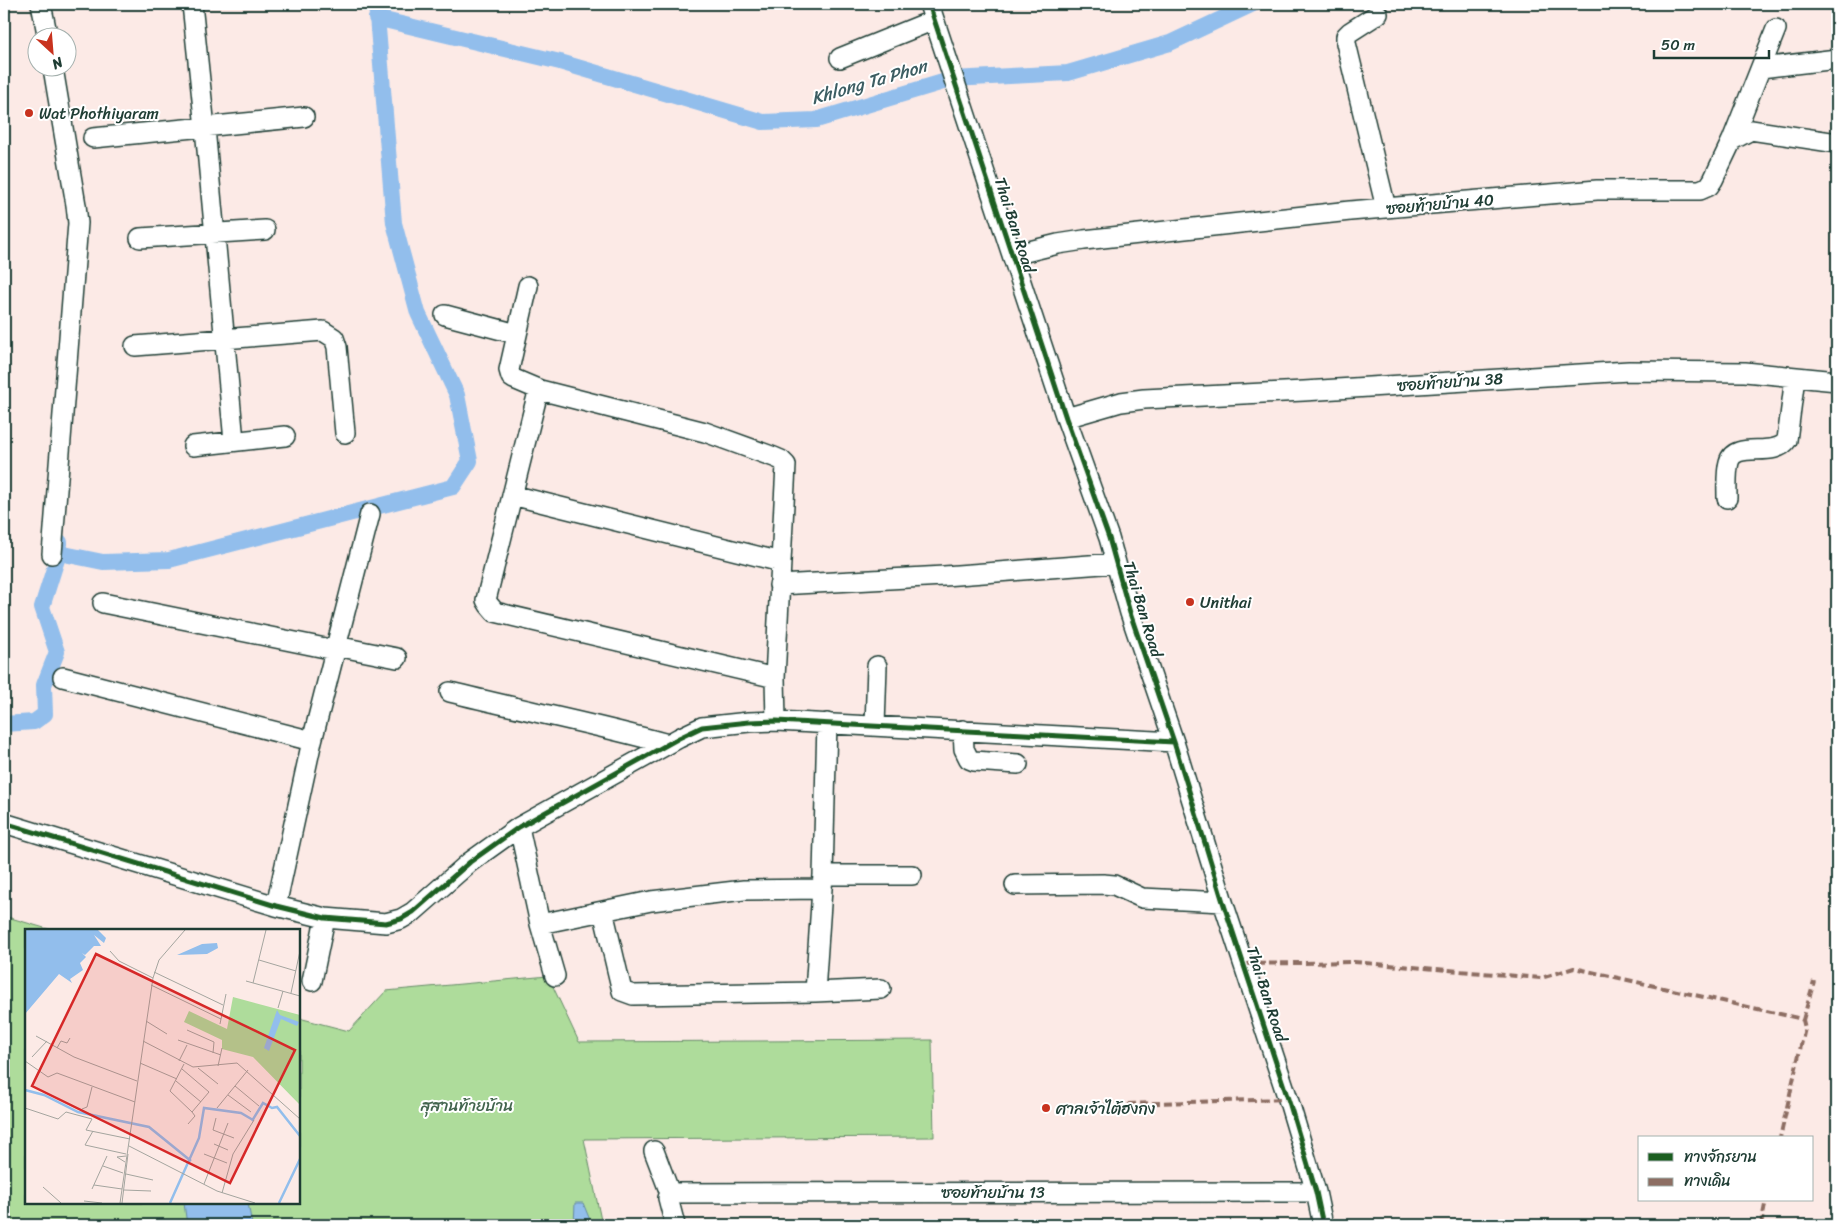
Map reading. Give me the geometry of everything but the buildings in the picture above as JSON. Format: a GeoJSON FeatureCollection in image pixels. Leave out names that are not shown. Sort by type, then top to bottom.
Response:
{"type":"FeatureCollection","features":[{"type":"Feature","properties":{"kind":"street"},"geometry":{"type":"LineString","coordinates":[[41,4],[46,28]]}},
{"type":"Feature","properties":{"kind":"street"},"geometry":{"type":"LineString","coordinates":[[192,4],[234,441]]}},
{"type":"Feature","properties":{"kind":"street"},"geometry":{"type":"LineString","coordinates":[[840,58],[931,12]]}},
{"type":"Feature","properties":{"kind":"street","name":"Thai Ban Road"},"geometry":{"type":"LineString","coordinates":[[931,12],[1066,418],[1109,538],[1130,613],[1174,742],[1223,902],[1271,1046],[1316,1192],[1324,1225]]}},
{"type":"Feature","properties":{"kind":"street"},"geometry":{"type":"LineString","coordinates":[[1378,14],[1350,32],[1346,36],[1346,43],[1386,208]]}},
{"type":"Feature","properties":{"kind":"street","name":"ซอยท้ายบ้าน 40"},"geometry":{"type":"LineString","coordinates":[[1012,255],[1084,240],[1386,208],[1597,190],[1700,190],[1709,186],[1714,180],[1776,29]]}},
{"type":"Feature","properties":{"kind":"street"},"geometry":{"type":"LineString","coordinates":[[1761,68],[1837,59]]}},
{"type":"Feature","properties":{"kind":"street"},"geometry":{"type":"LineString","coordinates":[[52,554],[78,222],[55,78]]}},
{"type":"Feature","properties":{"kind":"street"},"geometry":{"type":"LineString","coordinates":[[93,138],[304,117]]}},
{"type":"Feature","properties":{"kind":"street"},"geometry":{"type":"LineString","coordinates":[[1732,140],[1751,130],[1837,143]]}},
{"type":"Feature","properties":{"kind":"street"},"geometry":{"type":"LineString","coordinates":[[140,238],[265,230]]}},
{"type":"Feature","properties":{"kind":"street"},"geometry":{"type":"LineString","coordinates":[[528,286],[509,370],[514,379],[540,390],[705,432],[781,460],[786,466],[775,678],[776,721]]}},
{"type":"Feature","properties":{"kind":"street"},"geometry":{"type":"LineString","coordinates":[[445,315],[517,334]]}},
{"type":"Feature","properties":{"kind":"street"},"geometry":{"type":"LineString","coordinates":[[135,346],[323,331],[334,338],[337,347],[345,432]]}},
{"type":"Feature","properties":{"kind":"street","name":"ซอยท้ายบ้าน 38"},"geometry":{"type":"LineString","coordinates":[[1066,418],[1120,402],[1144,398],[1304,391],[1629,370],[1745,372],[1837,381]]}},
{"type":"Feature","properties":{"kind":"street"},"geometry":{"type":"LineString","coordinates":[[1727,498],[1729,461],[1735,454],[1744,451],[1784,446],[1787,440],[1795,377]]}},
{"type":"Feature","properties":{"kind":"street"},"geometry":{"type":"LineString","coordinates":[[540,390],[486,600],[489,605],[495,612],[775,678]]}},
{"type":"Feature","properties":{"kind":"street"},"geometry":{"type":"LineString","coordinates":[[193,446],[285,436]]}},
{"type":"Feature","properties":{"kind":"street"},"geometry":{"type":"LineString","coordinates":[[512,495],[780,562]]}},
{"type":"Feature","properties":{"kind":"street"},"geometry":{"type":"LineString","coordinates":[[276,906],[312,741],[370,514]]}},
{"type":"Feature","properties":{"kind":"street"},"geometry":{"type":"LineString","coordinates":[[779,586],[1116,564]]}},
{"type":"Feature","properties":{"kind":"street"},"geometry":{"type":"LineString","coordinates":[[103,603],[397,658]]}},
{"type":"Feature","properties":{"kind":"street"},"geometry":{"type":"LineString","coordinates":[[875,726],[877,666]]}},
{"type":"Feature","properties":{"kind":"street"},"geometry":{"type":"LineString","coordinates":[[64,677],[312,741]]}},
{"type":"Feature","properties":{"kind":"street"},"geometry":{"type":"LineString","coordinates":[[450,692],[558,718],[597,725],[668,744]]}},
{"type":"Feature","properties":{"kind":"street"},"geometry":{"type":"LineString","coordinates":[[4,823],[276,906],[325,918],[386,923],[400,919],[413,912],[470,862],[519,828],[668,744],[702,727],[776,721],[1174,742]]}},
{"type":"Feature","properties":{"kind":"street"},"geometry":{"type":"LineString","coordinates":[[815,992],[822,882],[827,723]]}},
{"type":"Feature","properties":{"kind":"street"},"geometry":{"type":"LineString","coordinates":[[963,730],[964,749],[969,759],[1018,764]]}},
{"type":"Feature","properties":{"kind":"street"},"geometry":{"type":"LineString","coordinates":[[519,828],[540,924],[555,976]]}},
{"type":"Feature","properties":{"kind":"street"},"geometry":{"type":"LineString","coordinates":[[540,924],[651,901],[822,882],[912,875]]}},
{"type":"Feature","properties":{"kind":"street"},"geometry":{"type":"LineString","coordinates":[[1015,885],[1103,884],[1114,885],[1142,898],[1223,902]]}},
{"type":"Feature","properties":{"kind":"street"},"geometry":{"type":"LineString","coordinates":[[603,911],[622,992],[632,995],[881,989]]}},
{"type":"Feature","properties":{"kind":"street"},"geometry":{"type":"LineString","coordinates":[[312,981],[325,918]]}},
{"type":"Feature","properties":{"kind":"street"},"geometry":{"type":"LineString","coordinates":[[654,1151],[670,1193],[668,1198],[675,1225]]}},
{"type":"Feature","properties":{"kind":"street","name":"ซอยท้ายบ้าน 13"},"geometry":{"type":"LineString","coordinates":[[670,1193],[1316,1192]]}},
{"type":"Feature","properties":{"kind":"green space","name":"สุสานท้ายบ้าน"},"geometry":{"type":"Polygon","coordinates":[[[4,916],[48,929],[25,929],[25,1204],[300,1204],[300,1018],[349,1031],[386,991],[548,976],[579,1042],[932,1040],[934,1137],[584,1139],[602,1225],[4,1225],[4,916]]]}},
{"type":"Feature","properties":{"kind":"water"},"geometry":{"type":"Polygon","coordinates":[[[575,1203],[583,1203],[592,1225],[574,1225],[575,1203]]]}},
{"type":"Feature","properties":{"kind":"water"},"geometry":{"type":"Polygon","coordinates":[[[184,1204],[248,1204],[252,1225],[187,1225],[184,1204]]]}},
{"type":"Feature","properties":{"kind":"waterway"},"geometry":{"type":"LineString","coordinates":[[59,553],[103,562],[169,560],[453,487],[470,461],[457,395],[418,313],[394,223],[376,4]]}},
{"type":"Feature","properties":{"kind":"waterway","name":"Khlong Ta Phon"},"geometry":{"type":"LineString","coordinates":[[376,18],[560,62],[763,122],[816,120],[953,79],[1068,73],[1170,43],[1253,4]]}},
{"type":"Feature","properties":{"kind":"waterway"},"geometry":{"type":"LineString","coordinates":[[4,724],[34,722],[45,714],[44,685],[57,652],[42,607],[59,553],[60,542]]}},
{"type":"Feature","properties":{"kind":"marked path"},"geometry":{"type":"LineString","coordinates":[[1245,964],[1354,962],[1541,978],[1574,968],[1798,1018],[1803,1020],[1805,1028],[1780,1136]]}},
{"type":"Feature","properties":{"kind":"marked path"},"geometry":{"type":"LineString","coordinates":[[1803,1020],[1814,981]]}},
{"type":"Feature","properties":{"kind":"marked path"},"geometry":{"type":"LineString","coordinates":[[1092,1105],[1288,1099]]}},
{"type":"Feature","properties":{"kind":"marked path"},"geometry":{"type":"LineString","coordinates":[[1761,1225],[1766,1202]]}},
{"type":"Feature","properties":{"kind":"cycle path"},"geometry":{"type":"LineString","coordinates":[[929,4],[1066,418],[1109,538],[1130,613],[1174,742],[1223,902],[1290,1105],[1316,1192],[1323,1225]]}},
{"type":"Feature","properties":{"kind":"cycle path"},"geometry":{"type":"LineString","coordinates":[[4,823],[276,906],[325,918],[386,923],[401,919],[413,912],[470,862],[519,827],[702,727],[776,721],[1174,742]]}},
{"type":"Feature","properties":{"kind":"place","name":"Wat Phothiyaram"},"geometry":{"type":"Point","coordinates":[29,113]}},
{"type":"Feature","properties":{"kind":"place","name":"Unithai"},"geometry":{"type":"Point","coordinates":[1190,602]}},
{"type":"Feature","properties":{"kind":"place","name":"ศาลเจ้าไต้ฮงกง"},"geometry":{"type":"Point","coordinates":[1046,1108]}}]}
